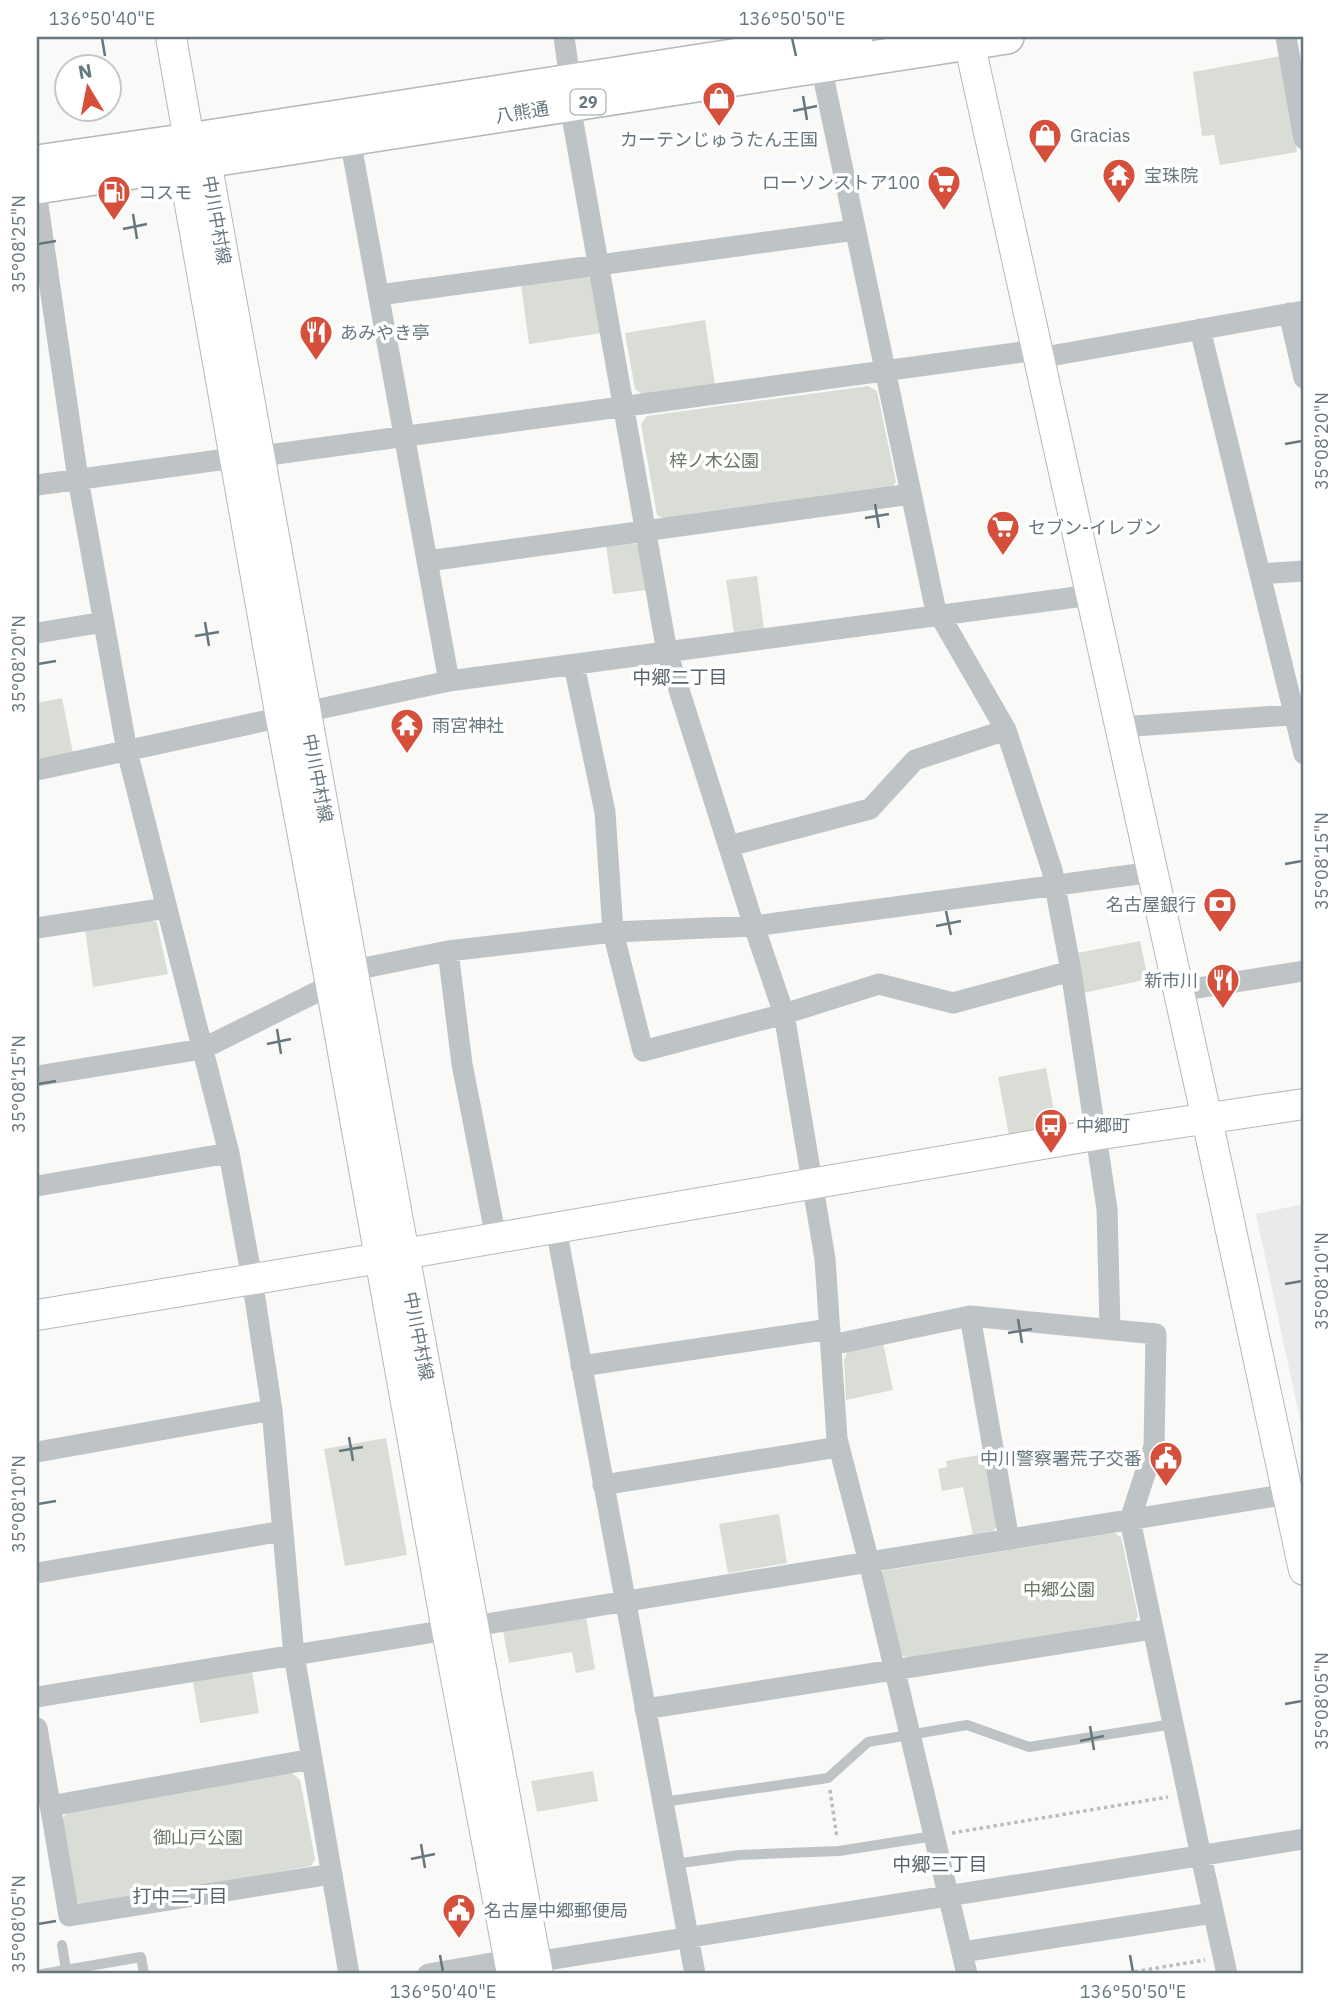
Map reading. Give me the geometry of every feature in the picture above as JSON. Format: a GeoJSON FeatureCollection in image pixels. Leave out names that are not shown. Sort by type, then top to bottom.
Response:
{"type":"FeatureCollection","features":[{"type":"Feature","properties":{"kind":"main road","name":"八熊通"},"geometry":{"type":"LineString","coordinates":[[37,162],[193,156],[351,139],[570,92],[856,37]]}},
{"type":"Feature","properties":{"kind":"main road","name":"八熊通"},"geometry":{"type":"LineString","coordinates":[[37,187],[193,156],[570,92],[821,66],[968,40],[1007,37]]}},
{"type":"Feature","properties":{"kind":"street","name":"中川中村線"},"geometry":{"type":"LineString","coordinates":[[171,37],[523,1968]]}},
{"type":"Feature","properties":{"kind":"street"},"geometry":{"type":"LineString","coordinates":[[564,37],[570,92],[667,652],[784,1014],[825,1259],[838,1447],[911,1735],[964,1968],[1213,1913]]}},
{"type":"Feature","properties":{"kind":"street"},"geometry":{"type":"LineString","coordinates":[[1286,37],[1304,139]]}},
{"type":"Feature","properties":{"kind":"street"},"geometry":{"type":"LineString","coordinates":[[968,40],[1153,872],[1304,1570]]}},
{"type":"Feature","properties":{"kind":"street"},"geometry":{"type":"LineString","coordinates":[[821,66],[935,607],[1006,730],[1052,870],[1071,971],[1107,1209],[1110,1328]]}},
{"type":"Feature","properties":{"kind":"street"},"geometry":{"type":"LineString","coordinates":[[351,139],[449,681]]}},
{"type":"Feature","properties":{"kind":"street"},"geometry":{"type":"LineString","coordinates":[[37,198],[47,335],[78,480],[127,751],[229,1153],[252,1279],[272,1410],[294,1655],[349,1974]]}},
{"type":"Feature","properties":{"kind":"street"},"geometry":{"type":"LineString","coordinates":[[379,295],[855,230]]}},
{"type":"Feature","properties":{"kind":"street"},"geometry":{"type":"LineString","coordinates":[[37,485],[885,370],[1038,354],[1297,312],[1304,379]]}},
{"type":"Feature","properties":{"kind":"street"},"geometry":{"type":"LineString","coordinates":[[1200,329],[1260,575],[1299,714],[1304,754]]}},
{"type":"Feature","properties":{"kind":"street"},"geometry":{"type":"LineString","coordinates":[[428,562],[911,494]]}},
{"type":"Feature","properties":{"kind":"street"},"geometry":{"type":"LineString","coordinates":[[1260,575],[1304,571]]}},
{"type":"Feature","properties":{"kind":"street"},"geometry":{"type":"LineString","coordinates":[[37,770],[449,681],[1091,595]]}},
{"type":"Feature","properties":{"kind":"street"},"geometry":{"type":"LineString","coordinates":[[37,633],[104,622]]}},
{"type":"Feature","properties":{"kind":"street"},"geometry":{"type":"LineString","coordinates":[[573,665],[605,812],[612,932],[643,1051],[784,1014],[879,984],[953,1003],[1071,971]]}},
{"type":"Feature","properties":{"kind":"street"},"geometry":{"type":"LineString","coordinates":[[1121,727],[1299,714]]}},
{"type":"Feature","properties":{"kind":"street"},"geometry":{"type":"LineString","coordinates":[[729,846],[870,809],[915,760],[1006,730]]}},
{"type":"Feature","properties":{"kind":"street"},"geometry":{"type":"LineString","coordinates":[[37,1076],[202,1049],[342,977],[448,951],[612,932],[754,926],[1153,872]]}},
{"type":"Feature","properties":{"kind":"street"},"geometry":{"type":"LineString","coordinates":[[37,928],[167,908]]}},
{"type":"Feature","properties":{"kind":"street"},"geometry":{"type":"LineString","coordinates":[[448,951],[462,1064],[496,1238]]}},
{"type":"Feature","properties":{"kind":"street"},"geometry":{"type":"LineString","coordinates":[[1179,991],[1304,971]]}},
{"type":"Feature","properties":{"kind":"street"},"geometry":{"type":"LineString","coordinates":[[37,1315],[1095,1135],[1304,1104]]}},
{"type":"Feature","properties":{"kind":"street"},"geometry":{"type":"LineString","coordinates":[[37,1186],[229,1153]]}},
{"type":"Feature","properties":{"kind":"street"},"geometry":{"type":"LineString","coordinates":[[556,1228],[695,1974]]}},
{"type":"Feature","properties":{"kind":"street"},"geometry":{"type":"LineString","coordinates":[[970,1316],[1009,1539]]}},
{"type":"Feature","properties":{"kind":"street"},"geometry":{"type":"LineString","coordinates":[[581,1366],[831,1337],[970,1316],[1156,1334],[1154,1446],[1130,1520],[1225,1965]]}},
{"type":"Feature","properties":{"kind":"street"},"geometry":{"type":"LineString","coordinates":[[37,1452],[272,1410]]}},
{"type":"Feature","properties":{"kind":"street"},"geometry":{"type":"LineString","coordinates":[[603,1485],[838,1447]]}},
{"type":"Feature","properties":{"kind":"street"},"geometry":{"type":"LineString","coordinates":[[37,1697],[1288,1494]]}},
{"type":"Feature","properties":{"kind":"street"},"geometry":{"type":"LineString","coordinates":[[37,1573],[283,1531]]}},
{"type":"Feature","properties":{"kind":"street"},"geometry":{"type":"LineString","coordinates":[[645,1709],[1153,1629]]}},
{"type":"Feature","properties":{"kind":"street"},"geometry":{"type":"LineString","coordinates":[[37,1728],[69,1916],[332,1874]]}},
{"type":"Feature","properties":{"kind":"street"},"geometry":{"type":"LineString","coordinates":[[50,1806],[312,1759]]}},
{"type":"Feature","properties":{"kind":"street"},"geometry":{"type":"LineString","coordinates":[[428,1974],[523,1968],[688,1937],[1304,1839]]}},
{"type":"Feature","properties":{"kind":"lane"},"geometry":{"type":"LineString","coordinates":[[663,1802],[828,1778],[868,1742],[967,1725],[1030,1746],[1173,1724]]}},
{"type":"Feature","properties":{"kind":"lane"},"geometry":{"type":"LineString","coordinates":[[674,1864],[740,1855],[839,1851],[934,1836]]}},
{"type":"Feature","properties":{"kind":"lane"},"geometry":{"type":"LineString","coordinates":[[62,1945],[66,1970]]}},
{"type":"Feature","properties":{"kind":"lane"},"geometry":{"type":"LineString","coordinates":[[41,1974],[141,1957],[144,1974]]}},
{"type":"Feature","properties":{"kind":"path"},"geometry":{"type":"LineString","coordinates":[[828,1778],[839,1851]]}},
{"type":"Feature","properties":{"kind":"path"},"geometry":{"type":"LineString","coordinates":[[934,1836],[1188,1794]]}},
{"type":"Feature","properties":{"kind":"path"},"geometry":{"type":"LineString","coordinates":[[1121,1974],[1225,1965]]}},
{"type":"Feature","properties":{"kind":"shaded area"},"geometry":{"type":"Polygon","coordinates":[[[1304,1204],[1304,1438],[1256,1214],[1304,1204]]]}},
{"type":"Feature","properties":{"kind":"green space"},"geometry":{"type":"Polygon","coordinates":[[[1281,56],[1297,152],[1220,165],[1214,135],[1202,136],[1193,72],[1281,56]]]}},
{"type":"Feature","properties":{"kind":"green space"},"geometry":{"type":"Polygon","coordinates":[[[587,276],[593,281],[602,333],[529,344],[521,284],[587,276]]]}},
{"type":"Feature","properties":{"kind":"green space"},"geometry":{"type":"Polygon","coordinates":[[[705,320],[715,385],[643,395],[635,389],[625,333],[705,320]]]}},
{"type":"Feature","properties":{"kind":"green space","name":"梓ノ木公園"},"geometry":{"type":"Polygon","coordinates":[[[868,386],[877,391],[896,482],[892,487],[665,519],[657,515],[641,424],[647,416],[868,386]]]}},
{"type":"Feature","properties":{"kind":"green space"},"geometry":{"type":"Polygon","coordinates":[[[633,542],[640,547],[648,590],[613,594],[606,545],[633,542]]]}},
{"type":"Feature","properties":{"kind":"green space"},"geometry":{"type":"Polygon","coordinates":[[[757,576],[764,629],[734,633],[726,580],[757,576]]]}},
{"type":"Feature","properties":{"kind":"green space"},"geometry":{"type":"Polygon","coordinates":[[[62,698],[73,753],[37,760],[37,703],[62,698]]]}},
{"type":"Feature","properties":{"kind":"green space"},"geometry":{"type":"Polygon","coordinates":[[[150,920],[157,923],[168,974],[93,987],[85,929],[150,920]]]}},
{"type":"Feature","properties":{"kind":"green space"},"geometry":{"type":"Polygon","coordinates":[[[1140,941],[1148,979],[1083,993],[1077,953],[1140,941]]]}},
{"type":"Feature","properties":{"kind":"green space"},"geometry":{"type":"Polygon","coordinates":[[[1046,1068],[1057,1127],[1009,1135],[998,1077],[1046,1068]]]}},
{"type":"Feature","properties":{"kind":"green space"},"geometry":{"type":"Polygon","coordinates":[[[883,1343],[893,1390],[846,1400],[844,1360],[848,1350],[883,1343]]]}},
{"type":"Feature","properties":{"kind":"green space"},"geometry":{"type":"Polygon","coordinates":[[[386,1438],[407,1555],[345,1566],[324,1449],[386,1438]]]}},
{"type":"Feature","properties":{"kind":"green space"},"geometry":{"type":"Polygon","coordinates":[[[984,1454],[997,1526],[993,1531],[973,1535],[963,1487],[942,1491],[938,1469],[947,1467],[946,1461],[984,1454]]]}},
{"type":"Feature","properties":{"kind":"green space"},"geometry":{"type":"Polygon","coordinates":[[[779,1514],[787,1563],[728,1573],[719,1524],[779,1514]]]}},
{"type":"Feature","properties":{"kind":"green space","name":"中郷公園"},"geometry":{"type":"Polygon","coordinates":[[[1114,1533],[1121,1537],[1138,1616],[1134,1624],[909,1659],[900,1654],[883,1571],[1114,1533]]]}},
{"type":"Feature","properties":{"kind":"green space"},"geometry":{"type":"Polygon","coordinates":[[[586,1617],[595,1669],[576,1673],[572,1652],[509,1663],[503,1631],[586,1617]]]}},
{"type":"Feature","properties":{"kind":"green space"},"geometry":{"type":"Polygon","coordinates":[[[252,1671],[259,1713],[200,1723],[193,1682],[252,1671]]]}},
{"type":"Feature","properties":{"kind":"green space"},"geometry":{"type":"Polygon","coordinates":[[[593,1771],[598,1801],[537,1812],[531,1781],[593,1771]]]}},
{"type":"Feature","properties":{"kind":"green space","name":"御山戸公園"},"geometry":{"type":"Polygon","coordinates":[[[292,1773],[300,1780],[315,1859],[311,1866],[82,1906],[76,1901],[61,1821],[67,1812],[292,1773]]]}},
{"type":"Feature","properties":{"kind":"place","name":"カーテンじゅうたん王国"},"geometry":{"type":"Point","coordinates":[719,128]}},
{"type":"Feature","properties":{"kind":"place","name":"Gracias"},"geometry":{"type":"Point","coordinates":[1045,165]}},
{"type":"Feature","properties":{"kind":"place","name":"宝珠院"},"geometry":{"type":"Point","coordinates":[1119,205]}},
{"type":"Feature","properties":{"kind":"place","name":"ローソンストア100"},"geometry":{"type":"Point","coordinates":[944,212]}},
{"type":"Feature","properties":{"kind":"place","name":"コスモ"},"geometry":{"type":"Point","coordinates":[114,222]}},
{"type":"Feature","properties":{"kind":"place","name":"あみやき亭"},"geometry":{"type":"Point","coordinates":[316,362]}},
{"type":"Feature","properties":{"kind":"place","name":"セブン-イレブン"},"geometry":{"type":"Point","coordinates":[1003,557]}},
{"type":"Feature","properties":{"kind":"place","name":"雨宮神社"},"geometry":{"type":"Point","coordinates":[407,755]}},
{"type":"Feature","properties":{"kind":"place","name":"名古屋銀行"},"geometry":{"type":"Point","coordinates":[1220,934]}},
{"type":"Feature","properties":{"kind":"place","name":"新市川"},"geometry":{"type":"Point","coordinates":[1223,1010]}},
{"type":"Feature","properties":{"kind":"place","name":"中郷町"},"geometry":{"type":"Point","coordinates":[1051,1155]}},
{"type":"Feature","properties":{"kind":"place","name":"中川警察署荒子交番"},"geometry":{"type":"Point","coordinates":[1166,1488]}},
{"type":"Feature","properties":{"kind":"place","name":"名古屋中郷郵便局"},"geometry":{"type":"Point","coordinates":[459,1940]}},
{"type":"Feature","properties":{"kind":"district","name":"中郷二丁目"},"geometry":{"type":"Point","coordinates":[680,677]}},
{"type":"Feature","properties":{"kind":"district","name":"中郷三丁目"},"geometry":{"type":"Point","coordinates":[940,1864]}},
{"type":"Feature","properties":{"kind":"district","name":"打中二丁目"},"geometry":{"type":"Point","coordinates":[180,1896]}}]}
